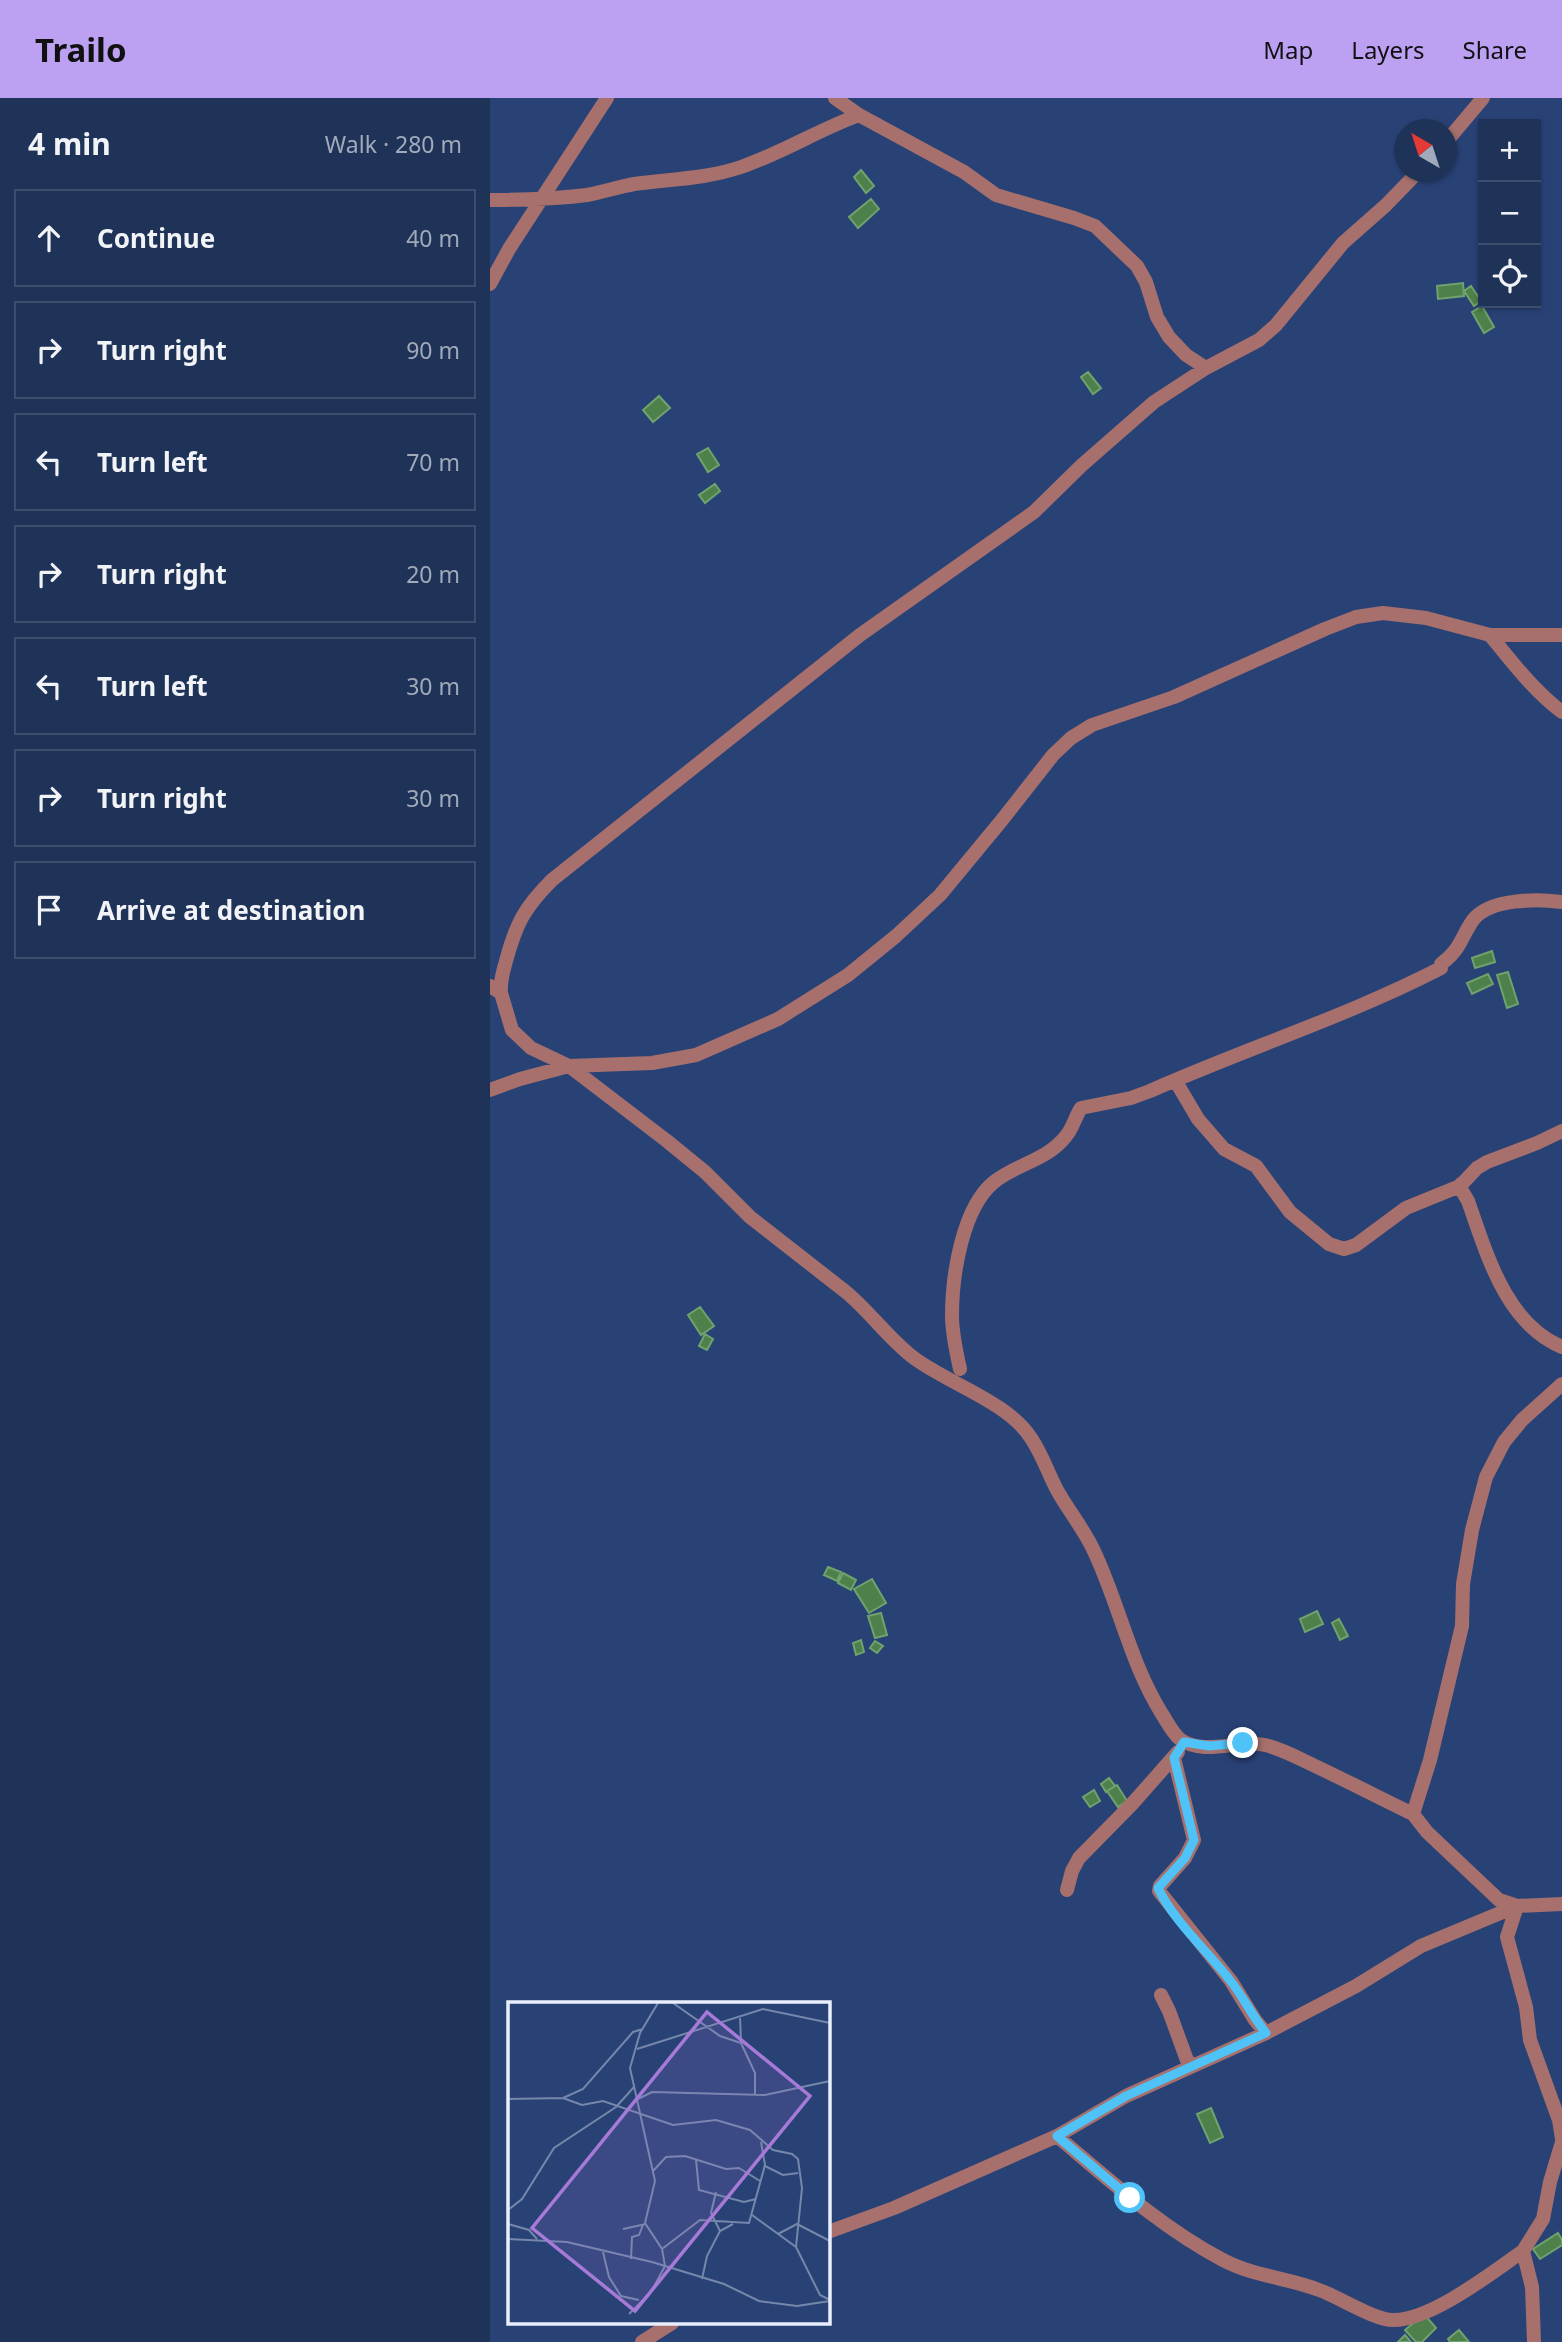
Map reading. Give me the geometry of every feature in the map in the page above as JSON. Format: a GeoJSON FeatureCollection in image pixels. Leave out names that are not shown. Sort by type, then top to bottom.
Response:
{"type":"FeatureCollection","features":[{"type":"Feature","properties":{"kind":"street"},"geometry":{"type":"LineString","coordinates":[[490,284],[509,249],[607,98]]}},
{"type":"Feature","properties":{"kind":"street"},"geometry":{"type":"LineString","coordinates":[[835,98],[859,116],[964,172],[996,195],[1095,226],[1121,249],[1141,273],[1157,317],[1169,337],[1186,355],[1206,368]]}},
{"type":"Feature","properties":{"kind":"street"},"geometry":{"type":"LineString","coordinates":[[1457,130],[1483,98]]}},
{"type":"Feature","properties":{"kind":"street"},"geometry":{"type":"LineString","coordinates":[[490,200],[542,200],[589,194],[634,184],[690,179],[737,169],[776,154],[830,126],[859,116]]}},
{"type":"Feature","properties":{"kind":"street"},"geometry":{"type":"LineString","coordinates":[[1408,182],[1335,252],[1276,325],[1259,340],[1206,368],[1132,419],[1034,512],[860,635],[552,880],[520,918],[495,990],[512,1030],[531,1048],[569,1066],[696,1164],[750,1217],[861,1304],[892,1341],[951,1382],[993,1404],[1019,1423],[1031,1437],[1058,1491],[1093,1549],[1144,1681],[1168,1723],[1184,1742],[1209,1746],[1252,1743],[1279,1749],[1413,1814],[1427,1832],[1499,1900],[1517,1906],[1562,1905]]}},
{"type":"Feature","properties":{"kind":"street"},"geometry":{"type":"LineString","coordinates":[[490,1090],[569,1066],[652,1063],[696,1055],[778,1019],[848,975],[896,936],[940,894],[1053,755],[1071,738],[1092,725],[1174,697],[1356,617],[1383,613],[1426,618],[1490,635],[1562,635]]}},
{"type":"Feature","properties":{"kind":"street"},"geometry":{"type":"LineString","coordinates":[[1490,635],[1548,702],[1562,712]]}},
{"type":"Feature","properties":{"kind":"street"},"geometry":{"type":"LineString","coordinates":[[960,1369],[952,1315],[959,1247],[968,1220],[992,1183],[1056,1147],[1067,1136],[1081,1108],[1131,1098],[1357,1008],[1441,968],[1441,964],[1458,950],[1474,919],[1486,910],[1527,900],[1562,902]]}},
{"type":"Feature","properties":{"kind":"street"},"geometry":{"type":"LineString","coordinates":[[1175,1080],[1198,1119],[1224,1149],[1256,1166],[1290,1212],[1334,1247],[1344,1249],[1356,1245],[1406,1208],[1461,1184],[1487,1162],[1537,1143],[1562,1130]]}},
{"type":"Feature","properties":{"kind":"street"},"geometry":{"type":"LineString","coordinates":[[1461,1184],[1503,1292],[1539,1334],[1562,1347]]}},
{"type":"Feature","properties":{"kind":"street"},"geometry":{"type":"LineString","coordinates":[[1413,1814],[1430,1760],[1462,1626],[1463,1584],[1472,1530],[1486,1477],[1504,1442],[1522,1420],[1562,1384]]}},
{"type":"Feature","properties":{"kind":"street"},"geometry":{"type":"LineString","coordinates":[[1067,1890],[1079,1858],[1174,1758],[1184,1742]]}},
{"type":"Feature","properties":{"kind":"street"},"geometry":{"type":"LineString","coordinates":[[1174,1758],[1194,1840],[1185,1858],[1160,1886],[1159,1891],[1231,1981],[1266,2033]]}},
{"type":"Feature","properties":{"kind":"street"},"geometry":{"type":"LineString","coordinates":[[830,2231],[894,2208],[1057,2136],[1126,2096],[1266,2033],[1356,1986],[1421,1947],[1517,1906]]}},
{"type":"Feature","properties":{"kind":"street"},"geometry":{"type":"LineString","coordinates":[[1057,2136],[1130,2198],[1224,2261],[1273,2279],[1317,2289],[1369,2313],[1392,2320],[1412,2316],[1448,2301],[1470,2289],[1523,2251],[1543,2219],[1562,2141],[1559,2120],[1530,2040],[1526,2007],[1507,1937],[1517,1906]]}},
{"type":"Feature","properties":{"kind":"street"},"geometry":{"type":"LineString","coordinates":[[1161,1995],[1188,2063],[1196,2064]]}},
{"type":"Feature","properties":{"kind":"street"},"geometry":{"type":"LineString","coordinates":[[1523,2251],[1532,2287],[1534,2342]]}},
{"type":"Feature","properties":{"kind":"street"},"geometry":{"type":"LineString","coordinates":[[642,2342],[670,2324]]}},
{"type":"Feature","properties":{"kind":"building"},"geometry":{"type":"Polygon","coordinates":[[[861,170],[874,186],[866,193],[854,177],[861,170]]]}},
{"type":"Feature","properties":{"kind":"building"},"geometry":{"type":"Polygon","coordinates":[[[871,199],[879,209],[858,228],[849,217],[871,199]]]}},
{"type":"Feature","properties":{"kind":"building"},"geometry":{"type":"Polygon","coordinates":[[[1463,283],[1464,296],[1438,299],[1437,286],[1463,283]]]}},
{"type":"Feature","properties":{"kind":"building"},"geometry":{"type":"Polygon","coordinates":[[[1471,286],[1478,296],[1478,303],[1474,306],[1464,291],[1471,286]]]}},
{"type":"Feature","properties":{"kind":"building"},"geometry":{"type":"Polygon","coordinates":[[[1483,308],[1494,327],[1484,333],[1472,312],[1483,308]]]}},
{"type":"Feature","properties":{"kind":"building"},"geometry":{"type":"Polygon","coordinates":[[[1088,372],[1101,388],[1093,394],[1081,377],[1088,372]]]}},
{"type":"Feature","properties":{"kind":"building"},"geometry":{"type":"Polygon","coordinates":[[[659,396],[670,408],[653,422],[643,410],[659,396]]]}},
{"type":"Feature","properties":{"kind":"building"},"geometry":{"type":"Polygon","coordinates":[[[708,448],[719,465],[708,472],[697,454],[708,448]]]}},
{"type":"Feature","properties":{"kind":"building"},"geometry":{"type":"Polygon","coordinates":[[[715,484],[720,491],[705,503],[699,495],[715,484]]]}},
{"type":"Feature","properties":{"kind":"building"},"geometry":{"type":"Polygon","coordinates":[[[1492,951],[1495,962],[1475,968],[1472,958],[1492,951]]]}},
{"type":"Feature","properties":{"kind":"building"},"geometry":{"type":"Polygon","coordinates":[[[1508,972],[1518,1004],[1507,1008],[1497,975],[1508,972]]]}},
{"type":"Feature","properties":{"kind":"building"},"geometry":{"type":"Polygon","coordinates":[[[1488,974],[1493,984],[1472,994],[1467,983],[1488,974]]]}},
{"type":"Feature","properties":{"kind":"building"},"geometry":{"type":"Polygon","coordinates":[[[700,1307],[714,1326],[701,1335],[688,1315],[700,1307]]]}},
{"type":"Feature","properties":{"kind":"building"},"geometry":{"type":"Polygon","coordinates":[[[705,1334],[713,1339],[707,1350],[699,1346],[705,1334]]]}},
{"type":"Feature","properties":{"kind":"building"},"geometry":{"type":"Polygon","coordinates":[[[828,1567],[841,1572],[837,1581],[824,1575],[828,1567]]]}},
{"type":"Feature","properties":{"kind":"building"},"geometry":{"type":"Polygon","coordinates":[[[843,1573],[856,1580],[851,1590],[838,1583],[843,1573]]]}},
{"type":"Feature","properties":{"kind":"building"},"geometry":{"type":"Polygon","coordinates":[[[872,1579],[886,1603],[869,1613],[854,1589],[872,1579]]]}},
{"type":"Feature","properties":{"kind":"building"},"geometry":{"type":"Polygon","coordinates":[[[1317,1611],[1323,1624],[1305,1632],[1300,1619],[1317,1611]]]}},
{"type":"Feature","properties":{"kind":"building"},"geometry":{"type":"Polygon","coordinates":[[[881,1613],[887,1635],[875,1638],[868,1616],[881,1613]]]}},
{"type":"Feature","properties":{"kind":"building"},"geometry":{"type":"Polygon","coordinates":[[[1339,1619],[1348,1636],[1340,1640],[1332,1623],[1339,1619]]]}},
{"type":"Feature","properties":{"kind":"building"},"geometry":{"type":"Polygon","coordinates":[[[861,1640],[864,1652],[856,1655],[853,1643],[861,1640]]]}},
{"type":"Feature","properties":{"kind":"building"},"geometry":{"type":"Polygon","coordinates":[[[875,1641],[883,1646],[877,1653],[870,1648],[875,1641]]]}},
{"type":"Feature","properties":{"kind":"building"},"geometry":{"type":"Polygon","coordinates":[[[1109,1778],[1115,1786],[1106,1792],[1101,1784],[1109,1778]]]}},
{"type":"Feature","properties":{"kind":"building"},"geometry":{"type":"Polygon","coordinates":[[[1117,1785],[1127,1801],[1118,1807],[1107,1791],[1117,1785]]]}},
{"type":"Feature","properties":{"kind":"building"},"geometry":{"type":"Polygon","coordinates":[[[1094,1790],[1100,1801],[1090,1807],[1083,1797],[1094,1790]]]}},
{"type":"Feature","properties":{"kind":"building"},"geometry":{"type":"Polygon","coordinates":[[[1211,2108],[1223,2137],[1210,2143],[1197,2114],[1211,2108]]]}},
{"type":"Feature","properties":{"kind":"building"},"geometry":{"type":"Polygon","coordinates":[[[1558,2233],[1562,2245],[1540,2259],[1533,2249],[1558,2233]]]}},
{"type":"Feature","properties":{"kind":"building"},"geometry":{"type":"Polygon","coordinates":[[[1424,2314],[1436,2328],[1422,2342],[1416,2342],[1405,2330],[1424,2314]]]}},
{"type":"Feature","properties":{"kind":"building"},"geometry":{"type":"Polygon","coordinates":[[[1459,2330],[1469,2342],[1450,2342],[1448,2339],[1459,2330]]]}},
{"type":"Feature","properties":{"kind":"building"},"geometry":{"type":"Polygon","coordinates":[[[1405,2335],[1411,2342],[1398,2342],[1405,2335]]]}},
{"type":"Feature","properties":{"kind":"route"},"geometry":{"type":"LineString","coordinates":[[1130,2198],[1057,2136],[1126,2096],[1266,2033],[1231,1981],[1158,1888],[1185,1858],[1194,1840],[1174,1758],[1184,1742],[1209,1746],[1243,1743]]}}]}
